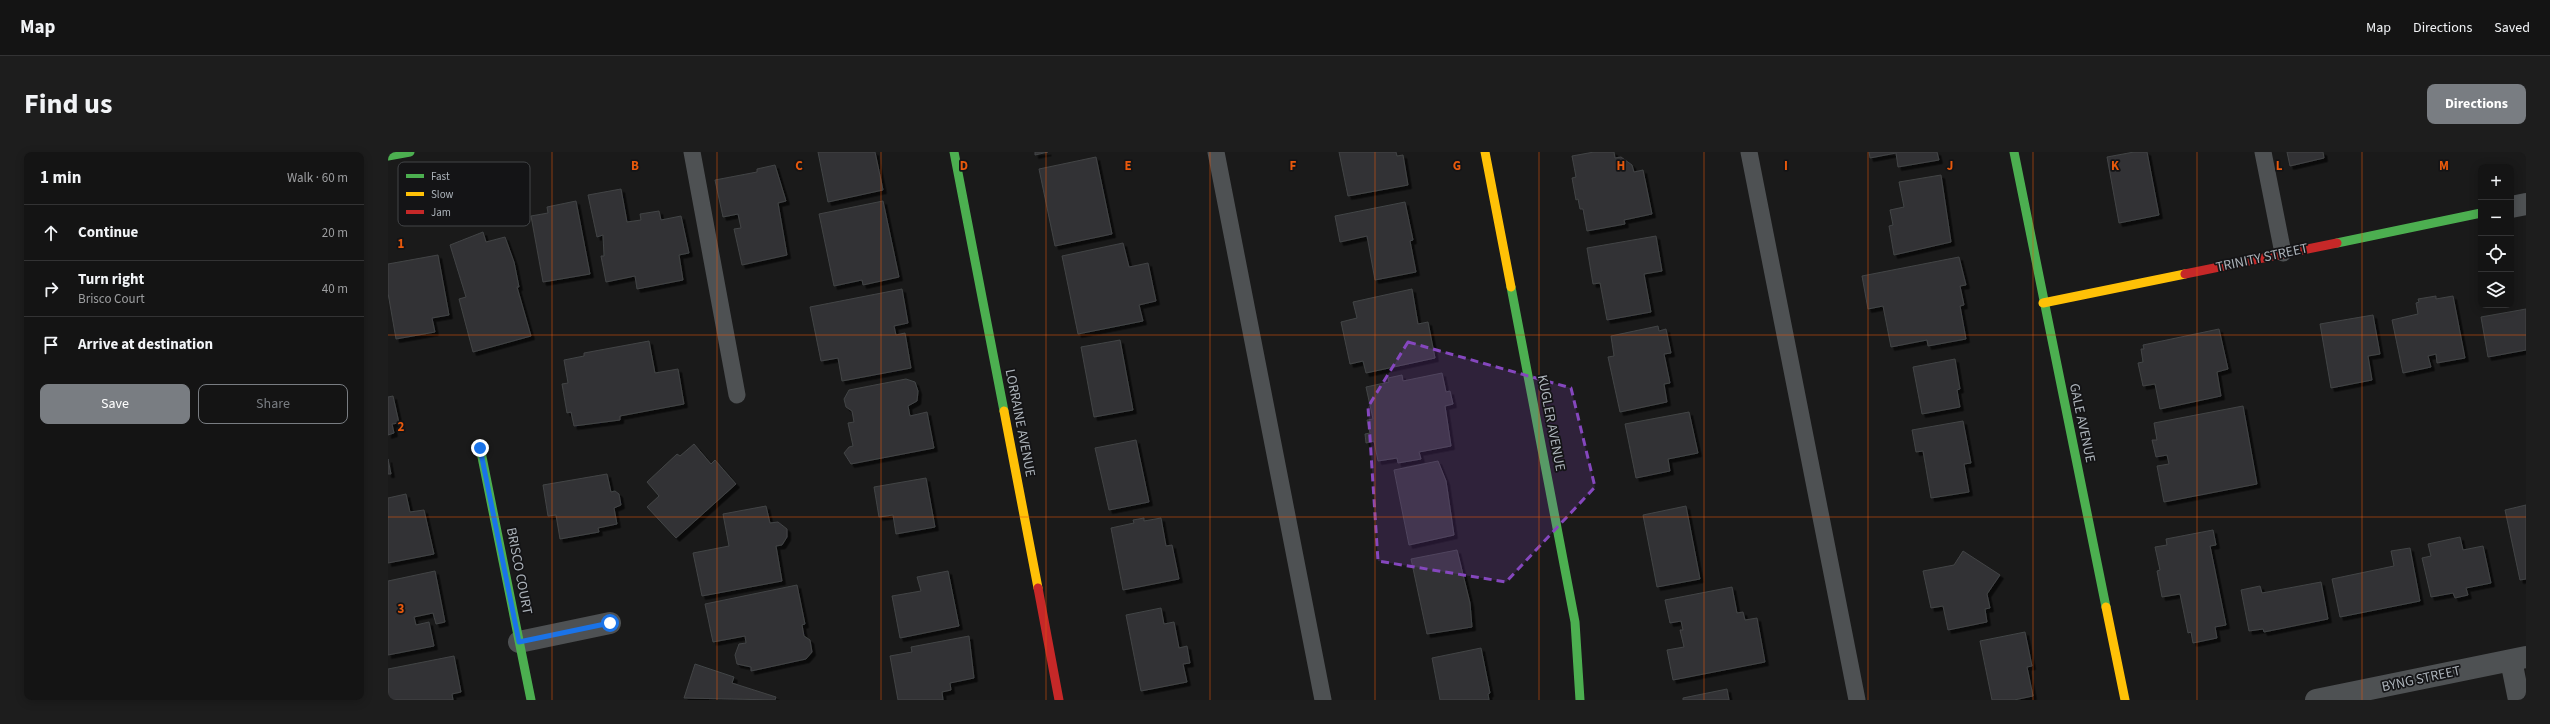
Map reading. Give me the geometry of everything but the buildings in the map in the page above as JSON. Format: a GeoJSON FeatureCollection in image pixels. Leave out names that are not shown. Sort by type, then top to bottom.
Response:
{"type":"FeatureCollection","features":[{"type":"Feature","properties":{"kind":"street"},"geometry":{"type":"LineString","coordinates":[[388,156],[410,152]]}},
{"type":"Feature","properties":{"kind":"street","name":"LORRAINE AVENUE"},"geometry":{"type":"LineString","coordinates":[[954,152],[1059,700]]}},
{"type":"Feature","properties":{"kind":"street","name":"KUGLER AVENUE"},"geometry":{"type":"LineString","coordinates":[[1485,152],[1575,622],[1580,700]]}},
{"type":"Feature","properties":{"kind":"street","name":"GALE AVENUE"},"geometry":{"type":"LineString","coordinates":[[2014,152],[2043,303],[2125,700]]}},
{"type":"Feature","properties":{"kind":"street"},"geometry":{"type":"LineString","coordinates":[[2514,206],[2526,204]]}},
{"type":"Feature","properties":{"kind":"street","name":"TRINITY STREET"},"geometry":{"type":"LineString","coordinates":[[2043,303],[2478,214]]}},
{"type":"Feature","properties":{"kind":"street","name":"BRISCO COURT"},"geometry":{"type":"LineString","coordinates":[[480,448],[531,700]]}},
{"type":"Feature","properties":{"kind":"street"},"geometry":{"type":"LineString","coordinates":[[519,642],[610,623]]}},
{"type":"Feature","properties":{"kind":"street"},"geometry":{"type":"LineString","coordinates":[[2519,659],[2519,700]]}},
{"type":"Feature","properties":{"kind":"street","name":"BYNG STREET"},"geometry":{"type":"LineString","coordinates":[[2316,700],[2519,659]]}},
{"type":"Feature","properties":{"kind":"lane"},"geometry":{"type":"LineString","coordinates":[[692,152],[737,395]]}},
{"type":"Feature","properties":{"kind":"lane"},"geometry":{"type":"LineString","coordinates":[[1216,152],[1323,700]]}},
{"type":"Feature","properties":{"kind":"lane"},"geometry":{"type":"LineString","coordinates":[[1749,152],[1857,700]]}},
{"type":"Feature","properties":{"kind":"lane"},"geometry":{"type":"LineString","coordinates":[[2263,152],[2283,253]]}},
{"type":"Feature","properties":{"kind":"highlighted area"},"geometry":{"type":"Polygon","coordinates":[[[1408,342],[1571,388],[1595,487],[1506,582],[1378,561],[1368,407],[1408,342]]]}},
{"type":"Feature","properties":{"kind":"traffic: fast"},"geometry":{"type":"LineString","coordinates":[[388,156],[410,152]]}},
{"type":"Feature","properties":{"kind":"traffic: fast"},"geometry":{"type":"LineString","coordinates":[[954,152],[1004,411]]}},
{"type":"Feature","properties":{"kind":"traffic: fast"},"geometry":{"type":"LineString","coordinates":[[2014,152],[2106,607]]}},
{"type":"Feature","properties":{"kind":"traffic: fast"},"geometry":{"type":"LineString","coordinates":[[2337,243],[2478,214]]}},
{"type":"Feature","properties":{"kind":"traffic: fast"},"geometry":{"type":"LineString","coordinates":[[1511,287],[1575,622],[1580,700]]}},
{"type":"Feature","properties":{"kind":"traffic: fast"},"geometry":{"type":"LineString","coordinates":[[480,447],[531,700]]}},
{"type":"Feature","properties":{"kind":"traffic: slow"},"geometry":{"type":"LineString","coordinates":[[1485,152],[1511,287]]}},
{"type":"Feature","properties":{"kind":"traffic: slow"},"geometry":{"type":"LineString","coordinates":[[2043,303],[2185,274]]}},
{"type":"Feature","properties":{"kind":"traffic: slow"},"geometry":{"type":"LineString","coordinates":[[1004,411],[1038,588]]}},
{"type":"Feature","properties":{"kind":"traffic: slow"},"geometry":{"type":"LineString","coordinates":[[2106,607],[2125,700]]}},
{"type":"Feature","properties":{"kind":"traffic: jam"},"geometry":{"type":"LineString","coordinates":[[2185,274],[2337,243]]}},
{"type":"Feature","properties":{"kind":"traffic: jam"},"geometry":{"type":"LineString","coordinates":[[1038,588],[1059,700]]}},
{"type":"Feature","properties":{"kind":"route"},"geometry":{"type":"LineString","coordinates":[[480,448],[519,642],[610,623]]}}]}
